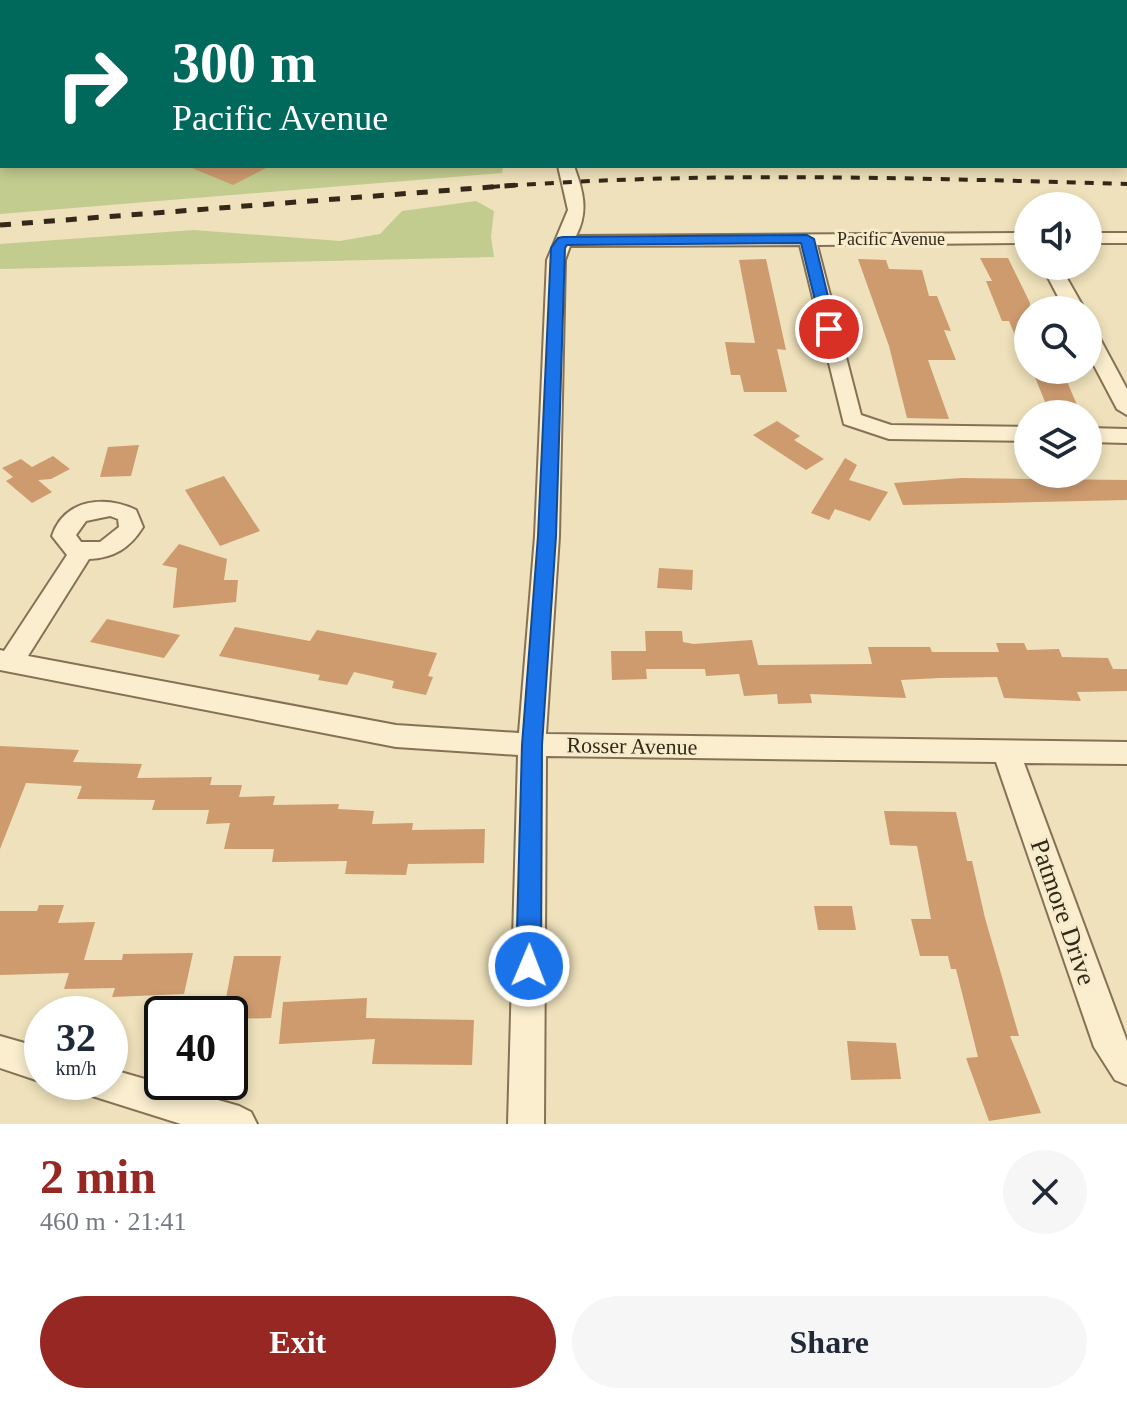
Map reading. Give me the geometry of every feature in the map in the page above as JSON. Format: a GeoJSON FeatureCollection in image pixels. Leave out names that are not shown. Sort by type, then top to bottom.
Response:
{"type":"FeatureCollection","features":[{"type":"Feature","properties":{"kind":"street"},"geometry":{"type":"LineString","coordinates":[[526,1124],[532,745],[547,536],[556,260],[575,219],[568,174]]}},
{"type":"Feature","properties":{"kind":"street","name":"Pacific Avenue"},"geometry":{"type":"LineString","coordinates":[[563,241],[1014,238]]}},
{"type":"Feature","properties":{"kind":"street"},"geometry":{"type":"LineString","coordinates":[[1102,238],[1127,238]]}},
{"type":"Feature","properties":{"kind":"street"},"geometry":{"type":"LineString","coordinates":[[807,239],[851,419],[889,432],[1014,434]]}},
{"type":"Feature","properties":{"kind":"street"},"geometry":{"type":"LineString","coordinates":[[1102,362],[1127,409]]}},
{"type":"Feature","properties":{"kind":"street"},"geometry":{"type":"LineString","coordinates":[[1102,435],[1127,436]]}},
{"type":"Feature","properties":{"kind":"street"},"geometry":{"type":"LineString","coordinates":[[6,661],[82,551]]}},
{"type":"Feature","properties":{"kind":"street","name":"Rosser Avenue"},"geometry":{"type":"LineString","coordinates":[[6,661],[396,736],[532,745],[1127,753]]}},
{"type":"Feature","properties":{"kind":"street","name":"Patmore Drive"},"geometry":{"type":"LineString","coordinates":[[1007,753],[1111,1047],[1127,1068]]}},
{"type":"Feature","properties":{"kind":"street"},"geometry":{"type":"LineString","coordinates":[[0,1052],[24,1059]]}},
{"type":"Feature","properties":{"kind":"street"},"geometry":{"type":"LineString","coordinates":[[128,1091],[239,1124]]}},
{"type":"Feature","properties":{"kind":"green space"},"geometry":{"type":"Polygon","coordinates":[[[0,168],[503,168],[502,173],[0,214],[0,168]]]}},
{"type":"Feature","properties":{"kind":"green space"},"geometry":{"type":"Polygon","coordinates":[[[476,201],[494,211],[491,237],[494,257],[0,269],[0,244],[194,230],[340,241],[380,234],[402,211],[476,201]]]}},
{"type":"Feature","properties":{"kind":"building"},"geometry":{"type":"Polygon","coordinates":[[[192,168],[266,168],[233,185],[192,168]]]}},
{"type":"Feature","properties":{"kind":"building"},"geometry":{"type":"Polygon","coordinates":[[[980,258],[1008,258],[1014,270],[1014,280],[1019,280],[1027,296],[1014,296],[1014,333],[1009,321],[1002,321],[986,281],[992,281],[980,258]]]}},
{"type":"Feature","properties":{"kind":"building"},"geometry":{"type":"Polygon","coordinates":[[[766,259],[786,350],[777,349],[787,392],[744,392],[740,375],[731,375],[725,342],[755,343],[739,260],[766,259]]]}},
{"type":"Feature","properties":{"kind":"building"},"geometry":{"type":"Polygon","coordinates":[[[858,259],[886,260],[889,269],[922,270],[929,296],[937,296],[951,331],[944,330],[956,360],[928,360],[949,419],[907,418],[889,346],[858,259]]]}},
{"type":"Feature","properties":{"kind":"building"},"geometry":{"type":"Polygon","coordinates":[[[1038,384],[1068,384],[1075,400],[1044,400],[1038,384]]]}},
{"type":"Feature","properties":{"kind":"building"},"geometry":{"type":"Polygon","coordinates":[[[777,421],[800,436],[794,440],[824,459],[806,470],[753,435],[777,421]]]}},
{"type":"Feature","properties":{"kind":"building"},"geometry":{"type":"Polygon","coordinates":[[[139,445],[131,476],[100,477],[108,447],[139,445]]]}},
{"type":"Feature","properties":{"kind":"building"},"geometry":{"type":"Polygon","coordinates":[[[53,456],[70,469],[51,479],[38,480],[52,492],[32,503],[6,481],[13,477],[2,468],[21,459],[32,467],[53,456]]]}},
{"type":"Feature","properties":{"kind":"building"},"geometry":{"type":"Polygon","coordinates":[[[845,458],[857,465],[849,480],[888,492],[870,521],[835,509],[829,520],[811,513],[845,458]]]}},
{"type":"Feature","properties":{"kind":"building"},"geometry":{"type":"Polygon","coordinates":[[[224,476],[260,531],[220,546],[185,490],[224,476]]]}},
{"type":"Feature","properties":{"kind":"building"},"geometry":{"type":"Polygon","coordinates":[[[961,478],[1014,479],[1014,488],[1102,488],[1102,480],[1127,480],[1127,500],[903,505],[894,483],[961,478]]]}},
{"type":"Feature","properties":{"kind":"building"},"geometry":{"type":"Polygon","coordinates":[[[179,544],[227,559],[224,580],[238,580],[236,602],[173,608],[177,568],[162,565],[179,544]]]}},
{"type":"Feature","properties":{"kind":"building"},"geometry":{"type":"Polygon","coordinates":[[[659,568],[693,570],[692,590],[657,588],[659,568]]]}},
{"type":"Feature","properties":{"kind":"building"},"geometry":{"type":"Polygon","coordinates":[[[107,619],[180,635],[164,658],[90,642],[107,619]]]}},
{"type":"Feature","properties":{"kind":"building"},"geometry":{"type":"Polygon","coordinates":[[[235,627],[310,641],[317,630],[437,653],[428,676],[433,677],[426,695],[392,688],[394,681],[354,672],[347,685],[318,680],[320,675],[219,656],[235,627]]]}},
{"type":"Feature","properties":{"kind":"building"},"geometry":{"type":"Polygon","coordinates":[[[645,631],[682,631],[683,642],[693,644],[752,640],[758,665],[872,664],[868,647],[930,647],[932,652],[999,652],[996,643],[1024,643],[1027,650],[1059,649],[1062,657],[1108,658],[1113,669],[1127,669],[1127,691],[1077,692],[1081,701],[1004,698],[997,677],[939,678],[901,680],[906,698],[810,694],[812,703],[778,704],[777,694],[744,696],[739,674],[706,676],[705,669],[646,669],[647,679],[612,680],[611,651],[646,651],[645,631]]]}},
{"type":"Feature","properties":{"kind":"building"},"geometry":{"type":"Polygon","coordinates":[[[0,746],[79,750],[73,762],[142,764],[137,778],[212,777],[210,785],[242,785],[239,797],[275,796],[273,805],[339,804],[338,809],[374,811],[372,824],[413,823],[412,830],[485,829],[484,863],[408,864],[406,875],[345,874],[347,861],[272,862],[274,849],[224,849],[230,823],[206,824],[209,810],[152,810],[155,800],[77,799],[82,786],[26,783],[0,849],[0,746]]]}},
{"type":"Feature","properties":{"kind":"building"},"geometry":{"type":"Polygon","coordinates":[[[884,811],[956,812],[967,861],[972,861],[1019,1036],[1010,1036],[1041,1113],[989,1121],[966,1058],[978,1057],[956,969],[951,969],[948,956],[920,956],[911,919],[931,919],[917,846],[890,845],[884,811]]]}},
{"type":"Feature","properties":{"kind":"building"},"geometry":{"type":"Polygon","coordinates":[[[39,905],[64,905],[58,923],[95,922],[84,960],[122,960],[123,954],[193,953],[184,994],[112,996],[115,988],[64,989],[69,973],[0,975],[0,911],[37,911],[39,905]]]}},
{"type":"Feature","properties":{"kind":"building"},"geometry":{"type":"Polygon","coordinates":[[[814,906],[852,906],[856,930],[818,930],[814,906]]]}},
{"type":"Feature","properties":{"kind":"building"},"geometry":{"type":"Polygon","coordinates":[[[234,956],[281,956],[271,1018],[248,1019],[248,996],[226,996],[234,956]]]}},
{"type":"Feature","properties":{"kind":"building"},"geometry":{"type":"Polygon","coordinates":[[[367,998],[366,1018],[474,1020],[472,1065],[372,1064],[375,1039],[279,1044],[283,1002],[367,998]]]}},
{"type":"Feature","properties":{"kind":"building"},"geometry":{"type":"Polygon","coordinates":[[[847,1041],[896,1043],[901,1079],[851,1080],[847,1041]]]}},
{"type":"Feature","properties":{"kind":"railway"},"geometry":{"type":"LineString","coordinates":[[492,187],[729,177],[1127,184]]}},
{"type":"Feature","properties":{"kind":"railway"},"geometry":{"type":"LineString","coordinates":[[492,187],[517,185]]}},
{"type":"Feature","properties":{"kind":"railway"},"geometry":{"type":"LineString","coordinates":[[0,225],[492,187]]}},
{"type":"Feature","properties":{"kind":"route"},"geometry":{"type":"LineString","coordinates":[[529,966],[532,745],[547,536],[558,248],[563,241],[807,239],[829,329]]}}]}
